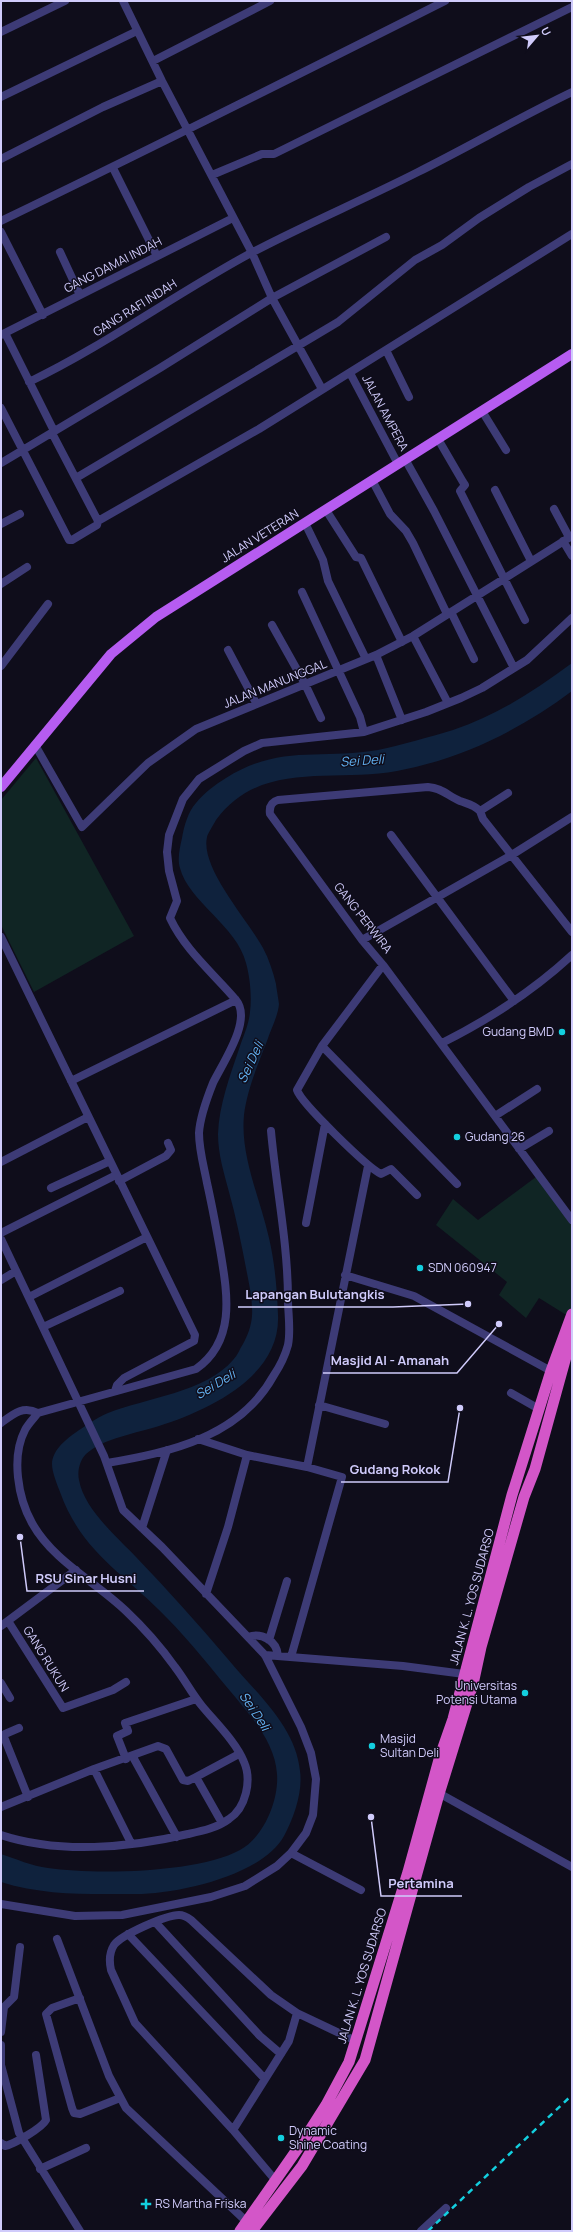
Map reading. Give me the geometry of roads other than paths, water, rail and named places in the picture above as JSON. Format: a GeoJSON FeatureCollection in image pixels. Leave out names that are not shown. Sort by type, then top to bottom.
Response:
{"type":"FeatureCollection","features":[{"type":"Feature","properties":{"kind":"highway","name":"JALAN K. L. YOS SUDARSO"},"geometry":{"type":"LineString","coordinates":[[246,2228],[302,2166],[365,2060],[435,1791],[440,1756],[453,1720],[512,1495],[551,1371],[572,1314]]}},
{"type":"Feature","properties":{"kind":"highway","name":"JALAN K. L. YOS SUDARSO"},"geometry":{"type":"LineString","coordinates":[[246,2228],[326,2105],[350,2062],[408,1872],[473,1684],[481,1647],[524,1497],[535,1469],[572,1335]]}},
{"type":"Feature","properties":{"kind":"main road","name":"JALAN VETERAN"},"geometry":{"type":"LineString","coordinates":[[1,787],[112,654],[135,633],[162,613],[572,354]]}},
{"type":"Feature","properties":{"kind":"street"},"geometry":{"type":"LineString","coordinates":[[1,32],[65,1]]}},
{"type":"Feature","properties":{"kind":"street"},"geometry":{"type":"LineString","coordinates":[[123,1],[162,81],[252,253],[272,298],[297,346],[322,389]]}},
{"type":"Feature","properties":{"kind":"street"},"geometry":{"type":"LineString","coordinates":[[1,221],[113,168],[187,128],[357,47],[446,1]]}},
{"type":"Feature","properties":{"kind":"street"},"geometry":{"type":"LineString","coordinates":[[153,61],[266,2]]}},
{"type":"Feature","properties":{"kind":"street"},"geometry":{"type":"LineString","coordinates":[[212,175],[262,154],[274,154],[572,6]]}},
{"type":"Feature","properties":{"kind":"street"},"geometry":{"type":"LineString","coordinates":[[1,97],[137,31]]}},
{"type":"Feature","properties":{"kind":"street"},"geometry":{"type":"LineString","coordinates":[[1,158],[103,107],[162,81]]}},
{"type":"Feature","properties":{"kind":"street","name":"GANG RAFI INDAH"},"geometry":{"type":"LineString","coordinates":[[29,382],[71,361],[123,331],[174,297],[252,253],[420,172],[572,92]]}},
{"type":"Feature","properties":{"kind":"street"},"geometry":{"type":"LineString","coordinates":[[76,478],[338,322],[415,260],[442,245],[479,218],[523,191],[572,164]]}},
{"type":"Feature","properties":{"kind":"street"},"geometry":{"type":"LineString","coordinates":[[113,168],[157,256]]}},
{"type":"Feature","properties":{"kind":"street","name":"GANG DAMAI INDAH"},"geometry":{"type":"LineString","coordinates":[[3,334],[233,218]]}},
{"type":"Feature","properties":{"kind":"street"},"geometry":{"type":"LineString","coordinates":[[1,232],[43,314]]}},
{"type":"Feature","properties":{"kind":"street"},"geometry":{"type":"LineString","coordinates":[[1,408],[69,540],[72,540],[97,525],[98,521],[210,458],[350,373],[572,234]]}},
{"type":"Feature","properties":{"kind":"street"},"geometry":{"type":"LineString","coordinates":[[1,463],[272,298],[386,237]]}},
{"type":"Feature","properties":{"kind":"street"},"geometry":{"type":"LineString","coordinates":[[60,252],[80,295]]}},
{"type":"Feature","properties":{"kind":"street"},"geometry":{"type":"LineString","coordinates":[[3,334],[29,382],[98,521]]}},
{"type":"Feature","properties":{"kind":"street"},"geometry":{"type":"LineString","coordinates":[[386,350],[409,397]]}},
{"type":"Feature","properties":{"kind":"street","name":"JALAN AMPERA"},"geometry":{"type":"LineString","coordinates":[[350,373],[401,462],[434,510],[476,596],[514,668]]}},
{"type":"Feature","properties":{"kind":"street"},"geometry":{"type":"LineString","coordinates":[[482,411],[506,450]]}},
{"type":"Feature","properties":{"kind":"street"},"geometry":{"type":"LineString","coordinates":[[438,439],[465,485],[460,491],[503,580],[525,620]]}},
{"type":"Feature","properties":{"kind":"street"},"geometry":{"type":"LineString","coordinates":[[372,480],[390,514],[406,531],[474,659]]}},
{"type":"Feature","properties":{"kind":"street"},"geometry":{"type":"LineString","coordinates":[[495,490],[532,561]]}},
{"type":"Feature","properties":{"kind":"street"},"geometry":{"type":"LineString","coordinates":[[554,509],[568,538],[572,556]]}},
{"type":"Feature","properties":{"kind":"street"},"geometry":{"type":"LineString","coordinates":[[326,510],[356,557],[361,558],[402,642]]}},
{"type":"Feature","properties":{"kind":"street"},"geometry":{"type":"LineString","coordinates":[[1,524],[20,514]]}},
{"type":"Feature","properties":{"kind":"street"},"geometry":{"type":"LineString","coordinates":[[305,523],[323,560],[328,580],[366,659]]}},
{"type":"Feature","properties":{"kind":"street","name":"JALAN MANUNGGAL"},"geometry":{"type":"LineString","coordinates":[[35,745],[82,827],[148,763],[196,729],[256,703],[339,671],[402,642],[568,538]]}},
{"type":"Feature","properties":{"kind":"street"},"geometry":{"type":"LineString","coordinates":[[1,584],[27,567]]}},
{"type":"Feature","properties":{"kind":"street"},"geometry":{"type":"LineString","coordinates":[[302,592],[360,717],[364,732]]}},
{"type":"Feature","properties":{"kind":"street"},"geometry":{"type":"LineString","coordinates":[[1,666],[48,604]]}},
{"type":"Feature","properties":{"kind":"street"},"geometry":{"type":"LineString","coordinates":[[1,1423],[18,1411],[27,1409],[38,1412],[196,1369],[213,1354],[220,1342],[226,1318],[227,1297],[200,1148],[199,1132],[213,1083],[236,1037],[241,1009],[236,1000],[190,950],[176,931],[170,918],[177,901],[169,871],[167,852],[169,835],[183,799],[199,779],[244,751],[262,743],[364,732],[402,720],[482,688],[527,660],[572,618]]}},
{"type":"Feature","properties":{"kind":"street"},"geometry":{"type":"LineString","coordinates":[[272,625],[305,684],[321,718]]}},
{"type":"Feature","properties":{"kind":"street"},"geometry":{"type":"LineString","coordinates":[[413,636],[448,702]]}},
{"type":"Feature","properties":{"kind":"street"},"geometry":{"type":"LineString","coordinates":[[228,650],[256,703]]}},
{"type":"Feature","properties":{"kind":"street"},"geometry":{"type":"LineString","coordinates":[[376,655],[402,720]]}},
{"type":"Feature","properties":{"kind":"street","name":"GANG PERWIRA"},"geometry":{"type":"LineString","coordinates":[[480,811],[472,804],[460,801],[438,788],[433,788],[278,800],[271,804],[270,814],[362,940],[383,965],[442,1043],[572,1220]]}},
{"type":"Feature","properties":{"kind":"street"},"geometry":{"type":"LineString","coordinates":[[508,794],[480,811],[483,819],[510,856],[572,932]]}},
{"type":"Feature","properties":{"kind":"street"},"geometry":{"type":"LineString","coordinates":[[362,940],[438,899],[571,819]]}},
{"type":"Feature","properties":{"kind":"street"},"geometry":{"type":"LineString","coordinates":[[391,835],[514,1001]]}},
{"type":"Feature","properties":{"kind":"street"},"geometry":{"type":"LineString","coordinates":[[1,937],[195,1335],[195,1339],[124,1378],[117,1385],[115,1391]]}},
{"type":"Feature","properties":{"kind":"street"},"geometry":{"type":"LineString","coordinates":[[442,1043],[466,1032],[514,1001],[572,955]]}},
{"type":"Feature","properties":{"kind":"street"},"geometry":{"type":"LineString","coordinates":[[383,965],[322,1046],[297,1090],[325,1124],[368,1166],[381,1174],[390,1169],[417,1195]]}},
{"type":"Feature","properties":{"kind":"street"},"geometry":{"type":"LineString","coordinates":[[72,1081],[236,1000]]}},
{"type":"Feature","properties":{"kind":"street"},"geometry":{"type":"LineString","coordinates":[[322,1046],[457,1184]]}},
{"type":"Feature","properties":{"kind":"street"},"geometry":{"type":"LineString","coordinates":[[495,1116],[537,1090]]}},
{"type":"Feature","properties":{"kind":"street"},"geometry":{"type":"LineString","coordinates":[[1,1162],[88,1117]]}},
{"type":"Feature","properties":{"kind":"street"},"geometry":{"type":"LineString","coordinates":[[306,1223],[325,1124]]}},
{"type":"Feature","properties":{"kind":"street"},"geometry":{"type":"LineString","coordinates":[[105,1459],[167,1450],[219,1432],[253,1406],[269,1386],[288,1344],[289,1278],[284,1229],[276,1184],[271,1131]]}},
{"type":"Feature","properties":{"kind":"street"},"geometry":{"type":"LineString","coordinates":[[519,1149],[549,1131]]}},
{"type":"Feature","properties":{"kind":"street"},"geometry":{"type":"LineString","coordinates":[[1,1904],[75,1916],[136,1913],[233,1891],[258,1879],[291,1853],[306,1833],[313,1816],[316,1779],[311,1753],[301,1727],[266,1655],[162,1547],[127,1516],[119,1504],[105,1459],[1,1239],[118,1178],[166,1156],[171,1150],[168,1143]]}},
{"type":"Feature","properties":{"kind":"street"},"geometry":{"type":"LineString","coordinates":[[51,1188],[110,1161]]}},
{"type":"Feature","properties":{"kind":"street"},"geometry":{"type":"LineString","coordinates":[[307,1467],[368,1166]]}},
{"type":"Feature","properties":{"kind":"street"},"geometry":{"type":"LineString","coordinates":[[29,1296],[147,1237]]}},
{"type":"Feature","properties":{"kind":"street"},"geometry":{"type":"LineString","coordinates":[[1,1280],[16,1271]]}},
{"type":"Feature","properties":{"kind":"street"},"geometry":{"type":"LineString","coordinates":[[345,1275],[414,1296],[551,1371]]}},
{"type":"Feature","properties":{"kind":"street"},"geometry":{"type":"LineString","coordinates":[[43,1327],[120,1291]]}},
{"type":"Feature","properties":{"kind":"street"},"geometry":{"type":"LineString","coordinates":[[511,1394],[540,1409]]}},
{"type":"Feature","properties":{"kind":"street"},"geometry":{"type":"LineString","coordinates":[[319,1405],[385,1424]]}},
{"type":"Feature","properties":{"kind":"street"},"geometry":{"type":"LineString","coordinates":[[1,1835],[31,1844],[77,1848],[177,1837],[216,1827],[231,1818],[241,1804],[247,1790],[248,1775],[239,1754],[196,1699],[152,1636],[125,1610],[51,1548],[37,1533],[23,1504],[19,1479],[20,1445],[25,1431],[38,1412]]}},
{"type":"Feature","properties":{"kind":"street"},"geometry":{"type":"LineString","coordinates":[[198,1439],[247,1455],[307,1467],[342,1477],[291,1657]]}},
{"type":"Feature","properties":{"kind":"street"},"geometry":{"type":"LineString","coordinates":[[142,1528],[167,1450]]}},
{"type":"Feature","properties":{"kind":"street"},"geometry":{"type":"LineString","coordinates":[[206,1594],[228,1527],[247,1455]]}},
{"type":"Feature","properties":{"kind":"street"},"geometry":{"type":"LineString","coordinates":[[5,1624],[76,1570]]}},
{"type":"Feature","properties":{"kind":"street"},"geometry":{"type":"LineString","coordinates":[[269,1640],[287,1581]]}},
{"type":"Feature","properties":{"kind":"street","name":"GANG RUKUN"},"geometry":{"type":"LineString","coordinates":[[5,1624],[63,1708],[113,1690],[126,1682]]}},
{"type":"Feature","properties":{"kind":"street"},"geometry":{"type":"LineString","coordinates":[[248,1637],[260,1636],[269,1640],[276,1648],[278,1656]]}},
{"type":"Feature","properties":{"kind":"street"},"geometry":{"type":"LineString","coordinates":[[266,1655],[403,1666],[464,1674]]}},
{"type":"Feature","properties":{"kind":"street"},"geometry":{"type":"LineString","coordinates":[[1,1683],[10,1698]]}},
{"type":"Feature","properties":{"kind":"street"},"geometry":{"type":"LineString","coordinates":[[177,1837],[117,1736],[128,1730],[125,1723],[196,1699]]}},
{"type":"Feature","properties":{"kind":"street"},"geometry":{"type":"LineString","coordinates":[[18,1728],[3,1732],[28,1797]]}},
{"type":"Feature","properties":{"kind":"street"},"geometry":{"type":"LineString","coordinates":[[1,1807],[94,1769],[161,1746],[166,1749],[182,1780],[188,1781],[239,1754]]}},
{"type":"Feature","properties":{"kind":"street"},"geometry":{"type":"LineString","coordinates":[[94,1769],[131,1843]]}},
{"type":"Feature","properties":{"kind":"street"},"geometry":{"type":"LineString","coordinates":[[196,1777],[222,1823]]}},
{"type":"Feature","properties":{"kind":"street"},"geometry":{"type":"LineString","coordinates":[[435,1791],[572,1867]]}},
{"type":"Feature","properties":{"kind":"street"},"geometry":{"type":"LineString","coordinates":[[291,1853],[361,1890]]}},
{"type":"Feature","properties":{"kind":"street"},"geometry":{"type":"LineString","coordinates":[[276,2182],[233,2130],[145,2035],[128,2010],[109,1962],[114,1944],[128,1934],[175,1915],[186,1917],[254,1982],[297,2013],[356,2041]]}},
{"type":"Feature","properties":{"kind":"street"},"geometry":{"type":"LineString","coordinates":[[156,1923],[260,2036],[281,2054]]}},
{"type":"Feature","properties":{"kind":"street"},"geometry":{"type":"LineString","coordinates":[[128,1934],[264,2079]]}},
{"type":"Feature","properties":{"kind":"street"},"geometry":{"type":"LineString","coordinates":[[57,1939],[103,2060],[120,2098],[135,2117],[200,2176],[246,2228]]}},
{"type":"Feature","properties":{"kind":"street"},"geometry":{"type":"LineString","coordinates":[[1,2032],[4,2007],[14,1997],[20,1947]]}},
{"type":"Feature","properties":{"kind":"street"},"geometry":{"type":"LineString","coordinates":[[80,1998],[52,2008],[46,2014],[74,2113],[80,2114],[120,2098]]}},
{"type":"Feature","properties":{"kind":"street"},"geometry":{"type":"LineString","coordinates":[[233,2130],[289,2041],[297,2013]]}},
{"type":"Feature","properties":{"kind":"street"},"geometry":{"type":"LineString","coordinates":[[1,2045],[1,2065],[5,2084],[21,2137],[80,2231]]}},
{"type":"Feature","properties":{"kind":"street"},"geometry":{"type":"LineString","coordinates":[[1,2143],[8,2146],[40,2127],[46,2120],[36,2055]]}},
{"type":"Feature","properties":{"kind":"street"},"geometry":{"type":"LineString","coordinates":[[40,2169],[86,2148]]}},
{"type":"Feature","properties":{"kind":"street"},"geometry":{"type":"LineString","coordinates":[[421,2231],[446,2208]]}},
{"type":"Feature","properties":{"kind":"water","name":"Sei Deli"},"geometry":{"type":"Polygon","coordinates":[[[572,663],[572,691],[532,718],[489,741],[444,759],[397,771],[373,774],[300,777],[276,781],[254,788],[234,801],[216,820],[208,834],[207,850],[211,863],[227,894],[256,936],[265,952],[275,979],[279,1003],[276,1018],[250,1087],[244,1115],[245,1146],[248,1161],[273,1257],[278,1315],[276,1337],[268,1356],[255,1373],[238,1388],[199,1411],[159,1426],[111,1440],[93,1448],[82,1459],[78,1477],[87,1501],[102,1522],[183,1607],[261,1696],[282,1724],[291,1739],[297,1755],[301,1779],[299,1796],[288,1829],[273,1850],[258,1862],[218,1880],[174,1890],[136,1894],[51,1892],[18,1887],[1,1882],[1,1854],[42,1867],[92,1871],[173,1868],[199,1864],[222,1858],[249,1844],[263,1827],[272,1806],[277,1784],[277,1774],[272,1753],[268,1743],[256,1724],[243,1706],[175,1627],[150,1601],[92,1547],[69,1513],[57,1485],[52,1467],[54,1455],[63,1442],[99,1417],[192,1387],[221,1371],[237,1354],[251,1324],[252,1310],[249,1286],[236,1220],[219,1149],[218,1134],[220,1112],[249,1017],[251,1000],[250,981],[241,950],[233,937],[192,892],[180,868],[180,849],[184,829],[189,815],[196,803],[210,789],[246,767],[283,757],[357,753],[378,750],[453,730],[500,710],[544,683],[572,663]]]}},
{"type":"Feature","properties":{"kind":"railway"},"geometry":{"type":"LineString","coordinates":[[428,2231],[572,2095]]}},
{"type":"Feature","properties":{"kind":"place","name":"Gudang BMD"},"geometry":{"type":"Point","coordinates":[562,1032]}},
{"type":"Feature","properties":{"kind":"place","name":"Gudang 26"},"geometry":{"type":"Point","coordinates":[457,1137]}},
{"type":"Feature","properties":{"kind":"place","name":"SDN 060947"},"geometry":{"type":"Point","coordinates":[420,1268]}},
{"type":"Feature","properties":{"kind":"place","name":"Lapangan Bulutangkis"},"geometry":{"type":"Point","coordinates":[468,1304]}},
{"type":"Feature","properties":{"kind":"place","name":"Masjid Al - Amanah"},"geometry":{"type":"Point","coordinates":[499,1324]}},
{"type":"Feature","properties":{"kind":"place","name":"Gudang Rokok"},"geometry":{"type":"Point","coordinates":[460,1408]}},
{"type":"Feature","properties":{"kind":"place","name":"RSU Sinar Husni"},"geometry":{"type":"Point","coordinates":[20,1537]}},
{"type":"Feature","properties":{"kind":"place","name":"Universitas Potensi Utama"},"geometry":{"type":"Point","coordinates":[525,1693]}},
{"type":"Feature","properties":{"kind":"place","name":"Masjid Sultan Deli"},"geometry":{"type":"Point","coordinates":[372,1746]}},
{"type":"Feature","properties":{"kind":"place","name":"Pertamina"},"geometry":{"type":"Point","coordinates":[371,1817]}},
{"type":"Feature","properties":{"kind":"place","name":"Dynamic Shine Coating"},"geometry":{"type":"Point","coordinates":[281,2138]}},
{"type":"Feature","properties":{"kind":"place","name":"RS Martha Friska"},"geometry":{"type":"Point","coordinates":[146,2204]}}]}
